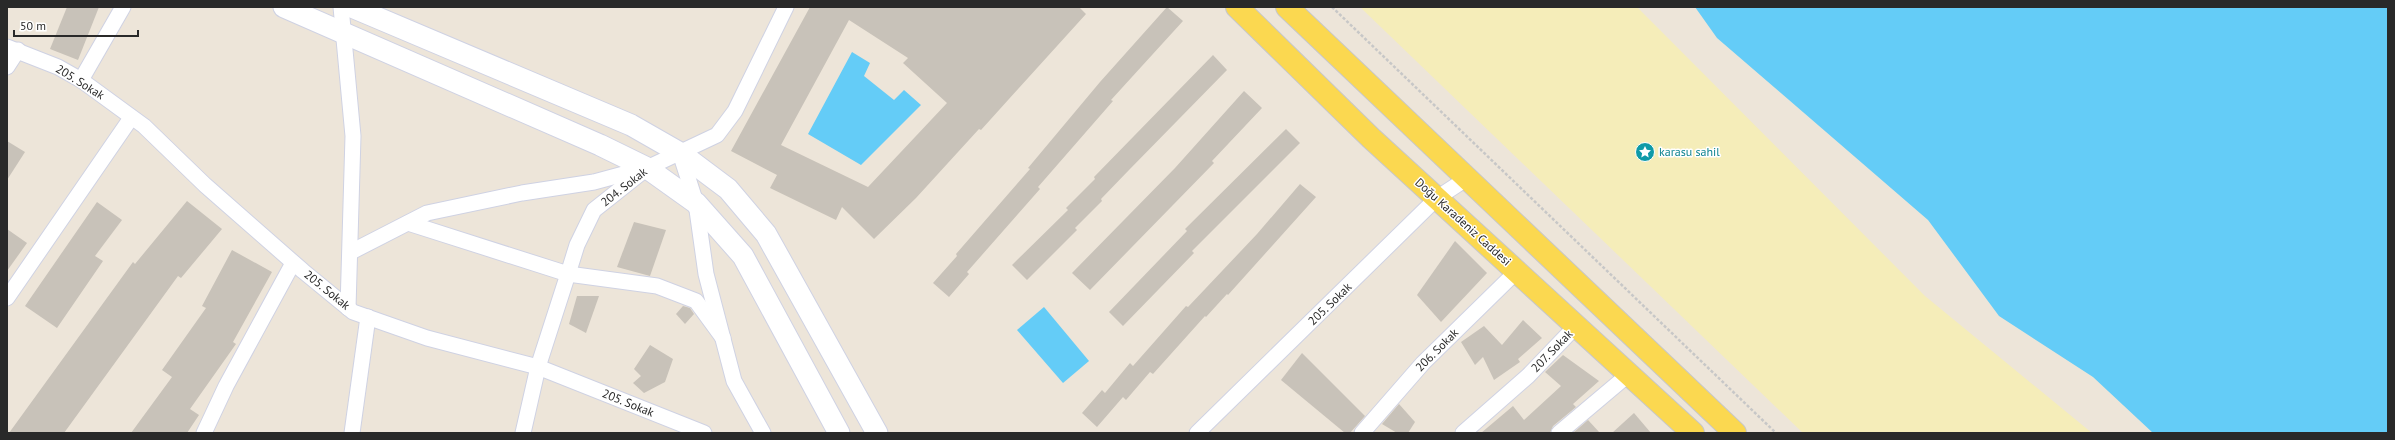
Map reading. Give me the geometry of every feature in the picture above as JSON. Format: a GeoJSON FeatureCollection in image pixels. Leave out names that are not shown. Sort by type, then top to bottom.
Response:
{"type":"FeatureCollection","features":[{"type":"Feature","properties":{"kind":"main road"},"geometry":{"type":"LineString","coordinates":[[284,7],[600,145],[647,168],[696,203],[743,256],[840,433]]}},
{"type":"Feature","properties":{"kind":"main road"},"geometry":{"type":"LineString","coordinates":[[352,7],[631,125],[680,153],[728,189],[766,234],[877,433]]}},
{"type":"Feature","properties":{"kind":"main road","name":"Doğu Karadeniz Caddesi"},"geometry":{"type":"LineString","coordinates":[[1237,7],[1371,138],[1629,374],[1684,430]]}},
{"type":"Feature","properties":{"kind":"main road"},"geometry":{"type":"LineString","coordinates":[[1287,7],[1735,433]]}},
{"type":"Feature","properties":{"kind":"street"},"geometry":{"type":"LineString","coordinates":[[81,80],[123,7]]}},
{"type":"Feature","properties":{"kind":"street"},"geometry":{"type":"LineString","coordinates":[[342,7],[353,136],[351,252],[348,308]]}},
{"type":"Feature","properties":{"kind":"street","name":"204. Sokak"},"geometry":{"type":"LineString","coordinates":[[523,433],[538,367],[577,245],[594,210],[647,168],[717,135],[735,111],[786,7]]}},
{"type":"Feature","properties":{"kind":"street"},"geometry":{"type":"LineString","coordinates":[[7,67],[12,48]]}},
{"type":"Feature","properties":{"kind":"street","name":"205. Sokak"},"geometry":{"type":"LineString","coordinates":[[12,48],[58,67],[81,80],[131,118],[144,126],[205,185],[293,263],[348,308],[368,317],[427,338],[538,367],[704,433]]}},
{"type":"Feature","properties":{"kind":"street"},"geometry":{"type":"LineString","coordinates":[[7,298],[131,118]]}},
{"type":"Feature","properties":{"kind":"street"},"geometry":{"type":"LineString","coordinates":[[680,153],[696,203],[706,274],[734,381],[764,433]]}},
{"type":"Feature","properties":{"kind":"street"},"geometry":{"type":"LineString","coordinates":[[351,252],[427,213],[522,193],[594,182],[647,168]]}},
{"type":"Feature","properties":{"kind":"street","name":"205. Sokak"},"geometry":{"type":"LineString","coordinates":[[1196,433],[1437,198],[1466,178]]}},
{"type":"Feature","properties":{"kind":"street"},"geometry":{"type":"LineString","coordinates":[[408,223],[568,274],[657,286],[696,301],[723,338]]}},
{"type":"Feature","properties":{"kind":"street"},"geometry":{"type":"LineString","coordinates":[[204,433],[226,386],[293,263]]}},
{"type":"Feature","properties":{"kind":"street","name":"206. Sokak"},"geometry":{"type":"LineString","coordinates":[[1362,433],[1423,363],[1517,271]]}},
{"type":"Feature","properties":{"kind":"street"},"geometry":{"type":"LineString","coordinates":[[352,433],[368,317]]}},
{"type":"Feature","properties":{"kind":"street","name":"207. Sokak"},"geometry":{"type":"LineString","coordinates":[[1463,433],[1528,376],[1576,326]]}},
{"type":"Feature","properties":{"kind":"street"},"geometry":{"type":"LineString","coordinates":[[1559,433],[1629,374]]}},
{"type":"Feature","properties":{"kind":"path"},"geometry":{"type":"LineString","coordinates":[[1332,7],[1776,433]]}},
{"type":"Feature","properties":{"kind":"sand","name":"karasu sahil"},"geometry":{"type":"Polygon","coordinates":[[[1360,7],[1637,7],[1925,296],[2092,433],[1803,433],[1360,7]]]}},
{"type":"Feature","properties":{"kind":"water"},"geometry":{"type":"Polygon","coordinates":[[[1695,7],[2388,7],[2388,433],[2153,433],[2093,377],[1999,316],[1928,220],[1717,38],[1695,7]]]}},
{"type":"Feature","properties":{"kind":"water"},"geometry":{"type":"Polygon","coordinates":[[[852,52],[870,63],[864,76],[894,100],[904,90],[921,105],[861,165],[808,134],[852,52]]]}},
{"type":"Feature","properties":{"kind":"water"},"geometry":{"type":"Polygon","coordinates":[[[1044,307],[1089,361],[1063,383],[1017,330],[1044,307]]]}},
{"type":"Feature","properties":{"kind":"building"},"geometry":{"type":"Polygon","coordinates":[[[67,7],[99,7],[78,60],[50,49],[67,7]]]}},
{"type":"Feature","properties":{"kind":"building"},"geometry":{"type":"Polygon","coordinates":[[[810,7],[1079,7],[1086,14],[981,130],[979,129],[916,198],[874,239],[842,207],[836,220],[770,188],[777,175],[731,151],[810,7]],[[849,20],[781,145],[868,187],[947,103],[903,63],[908,58],[849,20]]]}},
{"type":"Feature","properties":{"kind":"building"},"geometry":{"type":"Polygon","coordinates":[[[1167,7],[1183,21],[1111,100],[1113,101],[1038,187],[1040,189],[967,272],[969,274],[949,297],[933,283],[957,256],[956,254],[1030,169],[1028,168],[1100,82],[1167,7]]]}},
{"type":"Feature","properties":{"kind":"building"},"geometry":{"type":"Polygon","coordinates":[[[1213,55],[1227,70],[1101,199],[1102,201],[1075,228],[1077,230],[1027,280],[1012,265],[1068,210],[1066,208],[1095,179],[1094,177],[1213,55]]]}},
{"type":"Feature","properties":{"kind":"building"},"geometry":{"type":"Polygon","coordinates":[[[1244,91],[1262,108],[1212,161],[1214,163],[1090,290],[1072,273],[1175,168],[1244,91]]]}},
{"type":"Feature","properties":{"kind":"building"},"geometry":{"type":"Polygon","coordinates":[[[1286,129],[1300,143],[1192,251],[1194,253],[1123,326],[1109,312],[1187,231],[1185,229],[1286,129]]]}},
{"type":"Feature","properties":{"kind":"building"},"geometry":{"type":"Polygon","coordinates":[[[7,141],[25,152],[7,180],[7,141]]]}},
{"type":"Feature","properties":{"kind":"building"},"geometry":{"type":"Polygon","coordinates":[[[1300,184],[1316,197],[1228,295],[1227,294],[1206,317],[1205,316],[1153,374],[1150,372],[1126,400],[1123,397],[1097,427],[1082,413],[1102,390],[1105,393],[1130,363],[1133,366],[1186,306],[1188,307],[1257,234],[1300,184]]]}},
{"type":"Feature","properties":{"kind":"building"},"geometry":{"type":"Polygon","coordinates":[[[187,201],[222,229],[181,278],[178,276],[64,433],[9,433],[133,262],[135,264],[187,201]]]}},
{"type":"Feature","properties":{"kind":"building"},"geometry":{"type":"Polygon","coordinates":[[[97,202],[122,220],[95,256],[103,261],[57,328],[25,306],[97,202]]]}},
{"type":"Feature","properties":{"kind":"building"},"geometry":{"type":"Polygon","coordinates":[[[634,222],[666,230],[650,276],[617,267],[634,222]]]}},
{"type":"Feature","properties":{"kind":"building"},"geometry":{"type":"Polygon","coordinates":[[[7,229],[27,243],[7,271],[7,229]]]}},
{"type":"Feature","properties":{"kind":"building"},"geometry":{"type":"Polygon","coordinates":[[[1455,241],[1487,273],[1441,322],[1417,295],[1455,241]]]}},
{"type":"Feature","properties":{"kind":"building"},"geometry":{"type":"Polygon","coordinates":[[[232,250],[272,272],[233,342],[236,344],[190,409],[199,415],[187,433],[131,433],[172,377],[162,370],[206,308],[202,306],[232,250]]]}},
{"type":"Feature","properties":{"kind":"building"},"geometry":{"type":"Polygon","coordinates":[[[577,296],[599,296],[586,333],[569,324],[577,296]]]}},
{"type":"Feature","properties":{"kind":"building"},"geometry":{"type":"Polygon","coordinates":[[[683,306],[690,308],[694,314],[685,324],[676,314],[683,306]]]}},
{"type":"Feature","properties":{"kind":"building"},"geometry":{"type":"Polygon","coordinates":[[[1523,320],[1542,338],[1518,359],[1520,362],[1494,380],[1483,357],[1475,365],[1461,342],[1484,326],[1502,345],[1523,320]]]}},
{"type":"Feature","properties":{"kind":"building"},"geometry":{"type":"Polygon","coordinates":[[[650,345],[673,359],[665,382],[644,393],[633,383],[641,376],[634,369],[650,345]]]}},
{"type":"Feature","properties":{"kind":"building"},"geometry":{"type":"Polygon","coordinates":[[[1302,353],[1365,416],[1350,433],[1345,433],[1281,380],[1302,353]]]}},
{"type":"Feature","properties":{"kind":"building"},"geometry":{"type":"Polygon","coordinates":[[[1563,355],[1599,381],[1573,404],[1576,407],[1553,426],[1550,433],[1481,433],[1513,406],[1524,420],[1561,386],[1545,372],[1563,355]]]}},
{"type":"Feature","properties":{"kind":"building"},"geometry":{"type":"Polygon","coordinates":[[[1399,404],[1415,422],[1408,433],[1397,433],[1382,424],[1399,404]]]}},
{"type":"Feature","properties":{"kind":"building"},"geometry":{"type":"Polygon","coordinates":[[[1634,413],[1651,433],[1612,433],[1634,413]]]}},
{"type":"Feature","properties":{"kind":"building"},"geometry":{"type":"Polygon","coordinates":[[[1588,420],[1600,433],[1573,433],[1588,420]]]}},
{"type":"Feature","properties":{"kind":"place","name":"karasu sahil"},"geometry":{"type":"Point","coordinates":[1645,152]}}]}
